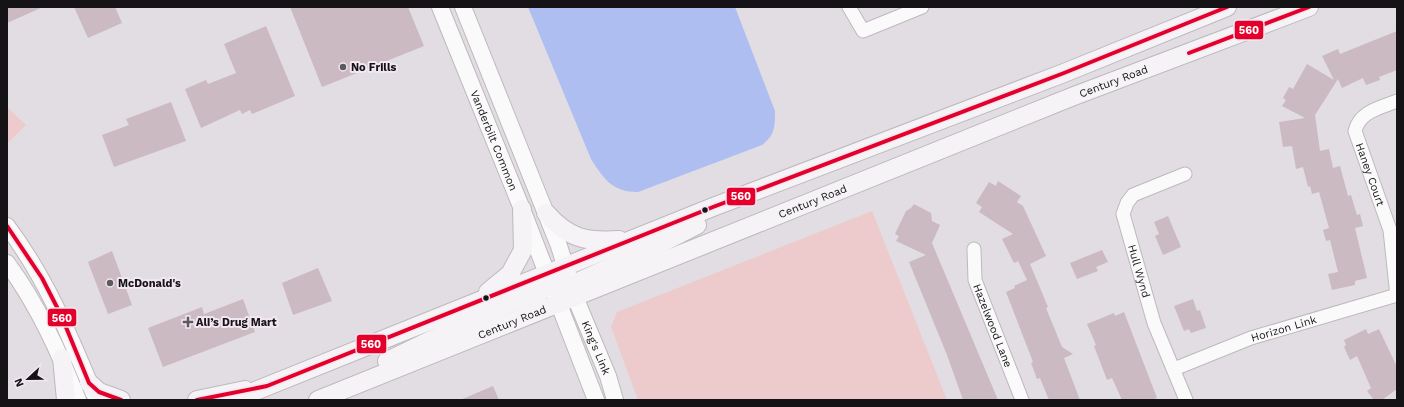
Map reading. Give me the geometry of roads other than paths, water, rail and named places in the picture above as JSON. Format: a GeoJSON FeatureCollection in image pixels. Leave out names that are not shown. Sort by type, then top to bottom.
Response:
{"type":"FeatureCollection","features":[{"type":"Feature","properties":{"kind":"main road"},"geometry":{"type":"LineString","coordinates":[[314,400],[391,358],[489,312],[540,292],[549,280],[566,267],[713,208],[1064,73],[1226,7]]}},
{"type":"Feature","properties":{"kind":"main road","name":"Century Road"},"geometry":{"type":"LineString","coordinates":[[573,291],[1067,99],[1309,7]]}},
{"type":"Feature","properties":{"kind":"main road"},"geometry":{"type":"LineString","coordinates":[[559,304],[563,292],[573,291],[640,254],[697,226],[713,208]]}},
{"type":"Feature","properties":{"kind":"main road"},"geometry":{"type":"LineString","coordinates":[[475,302],[510,274],[524,250],[522,209]]}},
{"type":"Feature","properties":{"kind":"main road"},"geometry":{"type":"LineString","coordinates":[[546,213],[558,227],[585,240],[597,242],[634,239]]}},
{"type":"Feature","properties":{"kind":"main road"},"geometry":{"type":"LineString","coordinates":[[232,400],[475,302],[549,280]]}},
{"type":"Feature","properties":{"kind":"main road","name":"Century Road"},"geometry":{"type":"LineString","coordinates":[[318,400],[559,304]]}},
{"type":"Feature","properties":{"kind":"main road"},"geometry":{"type":"LineString","coordinates":[[62,358],[66,400]]}},
{"type":"Feature","properties":{"kind":"main road"},"geometry":{"type":"LineString","coordinates":[[89,383],[99,392],[121,400]]}},
{"type":"Feature","properties":{"kind":"main road"},"geometry":{"type":"LineString","coordinates":[[197,400],[267,386]]}},
{"type":"Feature","properties":{"kind":"street","name":"Vanderbilt Common"},"geometry":{"type":"LineString","coordinates":[[440,7],[522,209],[549,280]]}},
{"type":"Feature","properties":{"kind":"street","name":"Vanderbilt Common"},"geometry":{"type":"LineString","coordinates":[[463,7],[546,213],[566,267]]}},
{"type":"Feature","properties":{"kind":"street"},"geometry":{"type":"LineString","coordinates":[[849,7],[863,31],[922,7]]}},
{"type":"Feature","properties":{"kind":"street","name":"Haney Court"},"geometry":{"type":"LineString","coordinates":[[1397,101],[1366,113],[1357,122],[1355,131],[1383,206],[1390,230],[1397,296]]}},
{"type":"Feature","properties":{"kind":"street","name":"Hull Wynd"},"geometry":{"type":"LineString","coordinates":[[1185,174],[1133,195],[1127,203],[1124,214],[1154,323],[1186,400]]}},
{"type":"Feature","properties":{"kind":"street"},"geometry":{"type":"LineString","coordinates":[[7,226],[19,242],[61,315],[96,400]]}},
{"type":"Feature","properties":{"kind":"street","name":"Hazelwood Lane"},"geometry":{"type":"LineString","coordinates":[[974,249],[973,267],[975,280],[1022,400]]}},
{"type":"Feature","properties":{"kind":"street"},"geometry":{"type":"LineString","coordinates":[[7,263],[21,281],[43,319],[62,358],[78,400]]}},
{"type":"Feature","properties":{"kind":"street","name":"King's Link"},"geometry":{"type":"LineString","coordinates":[[566,267],[573,291],[608,376],[615,400]]}},
{"type":"Feature","properties":{"kind":"street","name":"King's Link"},"geometry":{"type":"LineString","coordinates":[[549,280],[596,400]]}},
{"type":"Feature","properties":{"kind":"street","name":"Horizon Link"},"geometry":{"type":"LineString","coordinates":[[1174,369],[1251,338],[1397,296]]}},
{"type":"Feature","properties":{"kind":"water"},"geometry":{"type":"Polygon","coordinates":[[[528,7],[735,7],[775,111],[774,126],[770,138],[762,145],[638,192],[622,190],[615,187],[600,173],[591,159],[528,7]]]}},
{"type":"Feature","properties":{"kind":"place","name":"No Frills"},"geometry":{"type":"Point","coordinates":[343,67]}},
{"type":"Feature","properties":{"kind":"place","name":"McDonald's"},"geometry":{"type":"Point","coordinates":[110,283]}},
{"type":"Feature","properties":{"kind":"place","name":"Ali’s Drug Mart"},"geometry":{"type":"Point","coordinates":[188,322]}}]}
